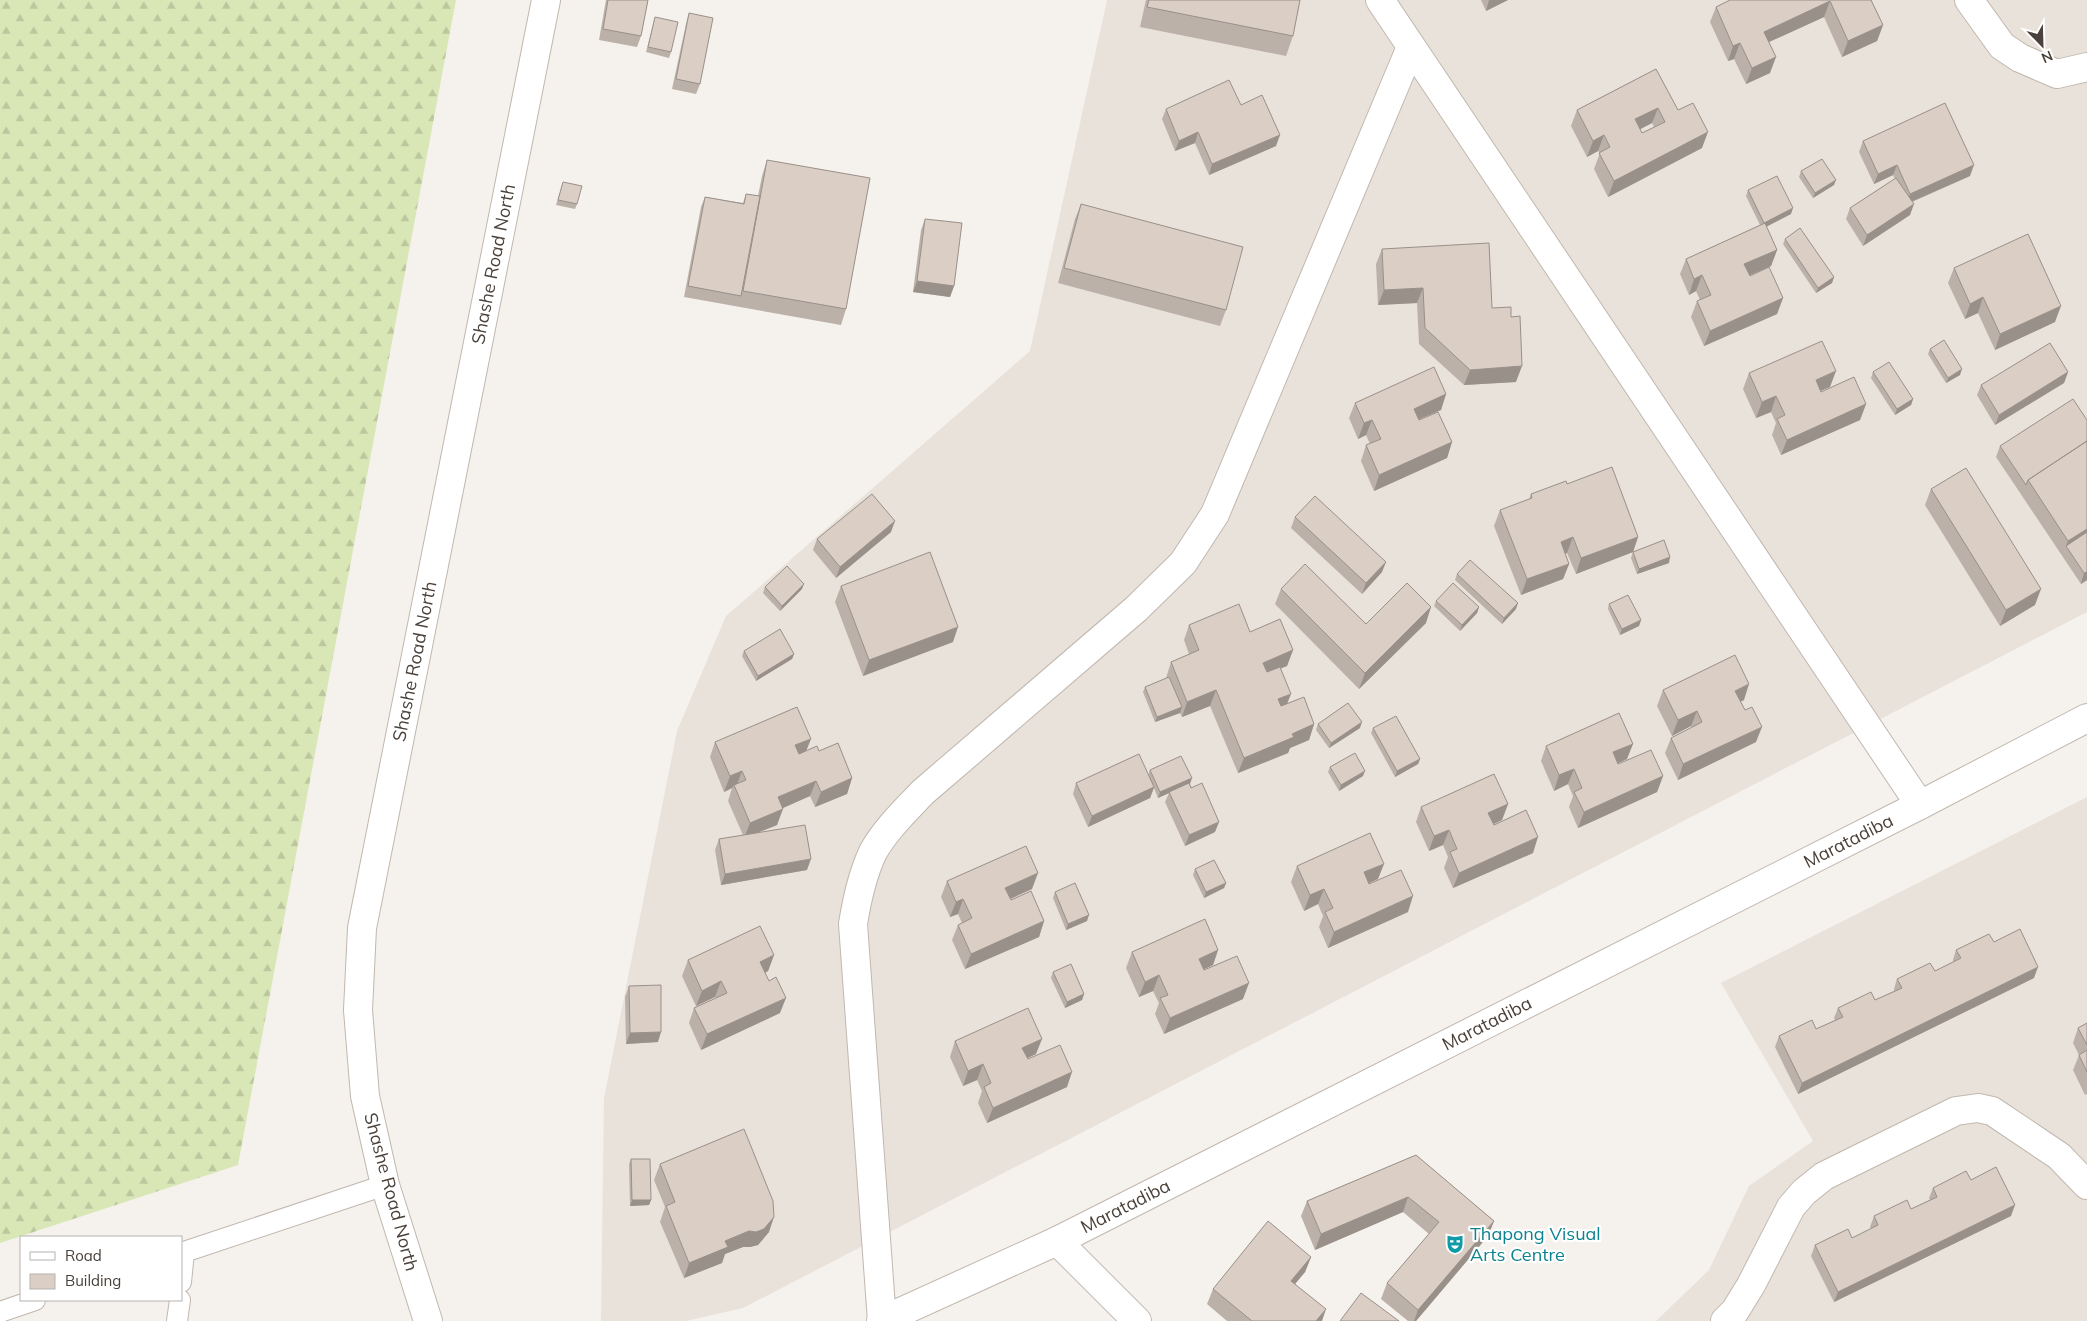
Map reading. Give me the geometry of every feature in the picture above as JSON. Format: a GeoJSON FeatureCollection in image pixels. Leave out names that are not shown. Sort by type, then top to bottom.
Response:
{"type":"FeatureCollection","features":[{"type":"Feature","properties":{"kind":"street","name":"Shashe Road North"},"geometry":{"type":"LineString","coordinates":[[428,1321],[385,1185],[365,1096],[358,1010],[362,928],[546,0]]}},
{"type":"Feature","properties":{"kind":"street"},"geometry":{"type":"LineString","coordinates":[[1380,0],[1920,805]]}},
{"type":"Feature","properties":{"kind":"street"},"geometry":{"type":"LineString","coordinates":[[1969,0],[2002,46],[2020,58],[2057,74],[2087,67]]}},
{"type":"Feature","properties":{"kind":"street"},"geometry":{"type":"LineString","coordinates":[[882,1321],[853,924],[859,888],[874,851],[897,820],[923,792],[1136,609],[1183,563],[1215,514],[1411,47]]}},
{"type":"Feature","properties":{"kind":"street","name":"Maratadiba"},"geometry":{"type":"LineString","coordinates":[[882,1321],[1056,1241],[1920,805],[2087,718]]}},
{"type":"Feature","properties":{"kind":"street"},"geometry":{"type":"LineString","coordinates":[[1725,1321],[1735,1311],[1751,1285],[1791,1207],[1804,1192],[1824,1176],[1956,1111],[1978,1108],[1992,1112],[2059,1156],[2087,1185]]}},
{"type":"Feature","properties":{"kind":"street"},"geometry":{"type":"LineString","coordinates":[[1056,1241],[1137,1321]]}},
{"type":"Feature","properties":{"kind":"lane"},"geometry":{"type":"LineString","coordinates":[[182,1268],[183,1253],[385,1185]]}},
{"type":"Feature","properties":{"kind":"lane"},"geometry":{"type":"LineString","coordinates":[[10,1313],[33,1301]]}},
{"type":"Feature","properties":{"kind":"lane"},"geometry":{"type":"LineString","coordinates":[[178,1321],[180,1301]]}},
{"type":"Feature","properties":{"kind":"shaded area"},"geometry":{"type":"Polygon","coordinates":[[[1107,0],[2087,0],[2087,612],[743,1308],[686,1321],[601,1321],[604,1098],[677,731],[726,616],[1030,351],[1107,0]]]}},
{"type":"Feature","properties":{"kind":"shaded area"},"geometry":{"type":"Polygon","coordinates":[[[2087,797],[2087,1321],[1656,1321],[1709,1270],[1749,1186],[1813,1141],[1721,983],[2087,797]]]}},
{"type":"Feature","properties":{"kind":"green space"},"geometry":{"type":"Polygon","coordinates":[[[0,0],[456,0],[238,1165],[0,1243],[0,0]]]}},
{"type":"Feature","properties":{"kind":"building"},"geometry":{"type":"Polygon","coordinates":[[[608,0],[648,0],[641,36],[603,29],[608,0]]]}},
{"type":"Feature","properties":{"kind":"building"},"geometry":{"type":"Polygon","coordinates":[[[1149,0],[1300,0],[1293,36],[1147,7],[1149,0]]]}},
{"type":"Feature","properties":{"kind":"building"},"geometry":{"type":"Polygon","coordinates":[[[1730,0],[1871,0],[1883,25],[1848,41],[1830,1],[1764,32],[1776,57],[1752,68],[1740,43],[1733,46],[1716,7],[1730,0]]]}},
{"type":"Feature","properties":{"kind":"building"},"geometry":{"type":"Polygon","coordinates":[[[689,13],[713,18],[700,84],[676,79],[689,13]]]}},
{"type":"Feature","properties":{"kind":"building"},"geometry":{"type":"Polygon","coordinates":[[[655,17],[678,22],[671,52],[648,47],[655,17]]]}},
{"type":"Feature","properties":{"kind":"building"},"geometry":{"type":"Polygon","coordinates":[[[1656,69],[1678,110],[1693,103],[1708,132],[1614,181],[1599,153],[1610,147],[1604,135],[1593,141],[1577,110],[1656,69]],[[1658,108],[1635,119],[1642,133],[1665,122],[1658,108]]]}},
{"type":"Feature","properties":{"kind":"building"},"geometry":{"type":"Polygon","coordinates":[[[1229,80],[1241,105],[1262,95],[1280,135],[1212,164],[1198,132],[1179,141],[1166,109],[1229,80]]]}},
{"type":"Feature","properties":{"kind":"building"},"geometry":{"type":"Polygon","coordinates":[[[1945,103],[1974,165],[1910,194],[1897,165],[1878,174],[1863,141],[1945,103]]]}},
{"type":"Feature","properties":{"kind":"building"},"geometry":{"type":"Polygon","coordinates":[[[1822,159],[1836,180],[1815,193],[1801,171],[1822,159]]]}},
{"type":"Feature","properties":{"kind":"building"},"geometry":{"type":"Polygon","coordinates":[[[767,160],[870,178],[846,309],[743,291],[767,160]]]}},
{"type":"Feature","properties":{"kind":"building"},"geometry":{"type":"Polygon","coordinates":[[[1777,176],[1793,208],[1764,223],[1748,190],[1777,176]]]}},
{"type":"Feature","properties":{"kind":"building"},"geometry":{"type":"Polygon","coordinates":[[[1896,178],[1914,204],[1867,235],[1850,208],[1896,178]]]}},
{"type":"Feature","properties":{"kind":"building"},"geometry":{"type":"Polygon","coordinates":[[[563,182],[582,186],[577,204],[558,200],[563,182]]]}},
{"type":"Feature","properties":{"kind":"building"},"geometry":{"type":"Polygon","coordinates":[[[746,194],[760,196],[741,296],[688,286],[705,197],[744,204],[746,194]]]}},
{"type":"Feature","properties":{"kind":"building"},"geometry":{"type":"Polygon","coordinates":[[[1081,204],[1243,247],[1226,310],[1064,268],[1081,204]]]}},
{"type":"Feature","properties":{"kind":"building"},"geometry":{"type":"Polygon","coordinates":[[[925,219],[962,223],[954,286],[917,281],[925,219]]]}},
{"type":"Feature","properties":{"kind":"building"},"geometry":{"type":"Polygon","coordinates":[[[1765,223],[1777,250],[1744,264],[1750,276],[1769,267],[1783,298],[1710,331],[1697,301],[1711,295],[1702,275],[1694,279],[1686,259],[1765,223]]]}},
{"type":"Feature","properties":{"kind":"building"},"geometry":{"type":"Polygon","coordinates":[[[1800,228],[1834,277],[1818,288],[1785,239],[1800,228]]]}},
{"type":"Feature","properties":{"kind":"building"},"geometry":{"type":"Polygon","coordinates":[[[2028,234],[2061,306],[2000,334],[1983,297],[1970,304],[1954,268],[2028,234]]]}},
{"type":"Feature","properties":{"kind":"building"},"geometry":{"type":"Polygon","coordinates":[[[1489,243],[1492,308],[1511,307],[1511,317],[1520,316],[1522,366],[1470,370],[1425,328],[1423,288],[1384,290],[1382,249],[1489,243]]]}},
{"type":"Feature","properties":{"kind":"building"},"geometry":{"type":"Polygon","coordinates":[[[1944,340],[1962,369],[1948,378],[1930,349],[1944,340]]]}},
{"type":"Feature","properties":{"kind":"building"},"geometry":{"type":"Polygon","coordinates":[[[1822,341],[1836,371],[1816,380],[1821,392],[1854,377],[1866,404],[1787,440],[1777,419],[1785,415],[1776,396],[1762,402],[1749,373],[1822,341]]]}},
{"type":"Feature","properties":{"kind":"building"},"geometry":{"type":"Polygon","coordinates":[[[2050,343],[2068,372],[1999,415],[1981,385],[2050,343]]]}},
{"type":"Feature","properties":{"kind":"building"},"geometry":{"type":"Polygon","coordinates":[[[1889,362],[1913,399],[1897,409],[1873,372],[1889,362]]]}},
{"type":"Feature","properties":{"kind":"building"},"geometry":{"type":"Polygon","coordinates":[[[1434,367],[1446,394],[1414,409],[1419,420],[1438,412],[1452,442],[1379,475],[1366,445],[1381,439],[1372,420],[1364,423],[1355,403],[1434,367]]]}},
{"type":"Feature","properties":{"kind":"building"},"geometry":{"type":"Polygon","coordinates":[[[2073,399],[2087,420],[2087,441],[2028,480],[2026,485],[2000,446],[2073,399]]]}},
{"type":"Feature","properties":{"kind":"building"},"geometry":{"type":"Polygon","coordinates":[[[2087,441],[2087,529],[2068,541],[2028,480],[2087,441]]]}},
{"type":"Feature","properties":{"kind":"building"},"geometry":{"type":"Polygon","coordinates":[[[1612,467],[1638,537],[1581,558],[1573,537],[1561,542],[1569,564],[1527,579],[1500,510],[1532,498],[1531,494],[1566,481],[1567,484],[1612,467]]]}},
{"type":"Feature","properties":{"kind":"building"},"geometry":{"type":"Polygon","coordinates":[[[1966,468],[2041,589],[2006,610],[1931,489],[1966,468]]]}},
{"type":"Feature","properties":{"kind":"building"},"geometry":{"type":"Polygon","coordinates":[[[872,494],[895,521],[840,567],[817,539],[872,494]]]}},
{"type":"Feature","properties":{"kind":"building"},"geometry":{"type":"Polygon","coordinates":[[[1315,496],[1386,562],[1366,583],[1295,517],[1315,496]]]}},
{"type":"Feature","properties":{"kind":"building"},"geometry":{"type":"Polygon","coordinates":[[[2087,532],[2087,572],[2084,573],[2066,546],[2087,532]]]}},
{"type":"Feature","properties":{"kind":"building"},"geometry":{"type":"Polygon","coordinates":[[[1664,540],[1670,557],[1639,569],[1633,552],[1664,540]]]}},
{"type":"Feature","properties":{"kind":"building"},"geometry":{"type":"Polygon","coordinates":[[[930,552],[958,627],[869,660],[841,586],[930,552]]]}},
{"type":"Feature","properties":{"kind":"building"},"geometry":{"type":"Polygon","coordinates":[[[1470,560],[1518,603],[1504,618],[1457,574],[1470,560]]]}},
{"type":"Feature","properties":{"kind":"building"},"geometry":{"type":"Polygon","coordinates":[[[1305,564],[1366,624],[1407,583],[1431,607],[1365,673],[1281,589],[1305,564]]]}},
{"type":"Feature","properties":{"kind":"building"},"geometry":{"type":"Polygon","coordinates":[[[787,566],[804,584],[782,606],[765,587],[787,566]]]}},
{"type":"Feature","properties":{"kind":"building"},"geometry":{"type":"Polygon","coordinates":[[[1453,583],[1479,607],[1462,625],[1436,601],[1453,583]]]}},
{"type":"Feature","properties":{"kind":"building"},"geometry":{"type":"Polygon","coordinates":[[[1628,595],[1641,620],[1622,629],[1609,604],[1628,595]]]}},
{"type":"Feature","properties":{"kind":"building"},"geometry":{"type":"Polygon","coordinates":[[[1239,604],[1250,632],[1280,619],[1293,650],[1263,663],[1267,672],[1280,667],[1291,694],[1278,699],[1281,706],[1304,697],[1314,724],[1292,734],[1294,737],[1244,758],[1216,690],[1187,702],[1171,662],[1199,650],[1189,625],[1239,604]]]}},
{"type":"Feature","properties":{"kind":"building"},"geometry":{"type":"Polygon","coordinates":[[[780,629],[794,654],[758,676],[744,651],[780,629]]]}},
{"type":"Feature","properties":{"kind":"building"},"geometry":{"type":"Polygon","coordinates":[[[1735,655],[1749,684],[1735,691],[1745,710],[1752,707],[1762,727],[1683,764],[1671,738],[1702,722],[1697,711],[1678,720],[1663,690],[1735,655]]]}},
{"type":"Feature","properties":{"kind":"building"},"geometry":{"type":"Polygon","coordinates":[[[1169,677],[1182,707],[1157,717],[1145,687],[1169,677]]]}},
{"type":"Feature","properties":{"kind":"building"},"geometry":{"type":"Polygon","coordinates":[[[1348,703],[1362,722],[1331,743],[1318,724],[1348,703]]]}},
{"type":"Feature","properties":{"kind":"building"},"geometry":{"type":"Polygon","coordinates":[[[797,707],[811,739],[795,745],[799,754],[817,746],[819,751],[838,743],[852,778],[821,792],[816,781],[778,797],[783,809],[750,823],[734,785],[746,780],[742,771],[730,776],[715,742],[797,707]]]}},
{"type":"Feature","properties":{"kind":"building"},"geometry":{"type":"Polygon","coordinates":[[[1619,713],[1633,744],[1613,752],[1618,764],[1651,750],[1663,776],[1584,812],[1574,792],[1582,788],[1574,769],[1559,775],[1546,746],[1619,713]]]}},
{"type":"Feature","properties":{"kind":"building"},"geometry":{"type":"Polygon","coordinates":[[[1396,716],[1420,759],[1397,771],[1373,728],[1396,716]]]}},
{"type":"Feature","properties":{"kind":"building"},"geometry":{"type":"Polygon","coordinates":[[[1355,753],[1365,771],[1341,785],[1330,767],[1355,753]]]}},
{"type":"Feature","properties":{"kind":"building"},"geometry":{"type":"Polygon","coordinates":[[[1139,754],[1154,787],[1092,816],[1076,783],[1139,754]]]}},
{"type":"Feature","properties":{"kind":"building"},"geometry":{"type":"Polygon","coordinates":[[[1181,756],[1192,778],[1160,792],[1150,770],[1181,756]]]}},
{"type":"Feature","properties":{"kind":"building"},"geometry":{"type":"Polygon","coordinates":[[[1494,774],[1508,804],[1488,813],[1494,825],[1526,810],[1538,837],[1459,873],[1450,852],[1457,849],[1449,830],[1434,836],[1421,807],[1494,774]]]}},
{"type":"Feature","properties":{"kind":"building"},"geometry":{"type":"Polygon","coordinates":[[[1189,783],[1191,788],[1202,783],[1219,822],[1189,835],[1169,792],[1189,783]]]}},
{"type":"Feature","properties":{"kind":"building"},"geometry":{"type":"Polygon","coordinates":[[[805,825],[811,859],[725,874],[719,839],[805,825]]]}},
{"type":"Feature","properties":{"kind":"building"},"geometry":{"type":"Polygon","coordinates":[[[1370,833],[1384,864],[1364,872],[1369,884],[1401,870],[1413,896],[1334,932],[1325,912],[1333,908],[1324,889],[1310,895],[1297,866],[1370,833]]]}},
{"type":"Feature","properties":{"kind":"building"},"geometry":{"type":"Polygon","coordinates":[[[1026,846],[1038,873],[1005,888],[1011,900],[1031,891],[1044,921],[971,954],[958,925],[972,918],[963,899],[956,902],[947,881],[1026,846]]]}},
{"type":"Feature","properties":{"kind":"building"},"geometry":{"type":"Polygon","coordinates":[[[1214,860],[1226,883],[1206,892],[1195,869],[1214,860]]]}},
{"type":"Feature","properties":{"kind":"building"},"geometry":{"type":"Polygon","coordinates":[[[1075,883],[1089,915],[1068,924],[1055,892],[1075,883]]]}},
{"type":"Feature","properties":{"kind":"building"},"geometry":{"type":"Polygon","coordinates":[[[1205,919],[1218,950],[1199,959],[1204,970],[1237,956],[1249,983],[1170,1018],[1160,998],[1168,995],[1159,975],[1145,982],[1132,952],[1205,919]]]}},
{"type":"Feature","properties":{"kind":"building"},"geometry":{"type":"Polygon","coordinates":[[[760,926],[774,955],[760,962],[769,981],[776,977],[786,998],[707,1034],[694,1008],[727,993],[721,981],[702,991],[688,960],[760,926]]]}},
{"type":"Feature","properties":{"kind":"building"},"geometry":{"type":"Polygon","coordinates":[[[2020,929],[2038,967],[1802,1083],[1779,1036],[1812,1020],[1816,1029],[1843,1017],[1838,1008],[1871,992],[1875,1000],[1902,988],[1897,979],[1930,963],[1935,971],[1961,958],[1956,950],[1989,934],[1994,942],[2020,929]]]}},
{"type":"Feature","properties":{"kind":"building"},"geometry":{"type":"Polygon","coordinates":[[[1071,964],[1084,994],[1067,1002],[1053,972],[1071,964]]]}},
{"type":"Feature","properties":{"kind":"building"},"geometry":{"type":"Polygon","coordinates":[[[661,985],[661,1032],[630,1033],[629,986],[661,985]]]}},
{"type":"Feature","properties":{"kind":"building"},"geometry":{"type":"Polygon","coordinates":[[[1028,1008],[1042,1039],[1022,1048],[1028,1059],[1060,1045],[1072,1072],[993,1108],[984,1087],[991,1083],[983,1064],[968,1071],[955,1041],[1028,1008]]]}},
{"type":"Feature","properties":{"kind":"building"},"geometry":{"type":"Polygon","coordinates":[[[2087,1023],[2087,1045],[2078,1028],[2087,1023]]]}},
{"type":"Feature","properties":{"kind":"building"},"geometry":{"type":"Polygon","coordinates":[[[2087,1050],[2087,1072],[2079,1055],[2087,1050]]]}},
{"type":"Feature","properties":{"kind":"building"},"geometry":{"type":"Polygon","coordinates":[[[744,1129],[773,1201],[774,1217],[764,1229],[756,1232],[749,1231],[725,1241],[728,1247],[689,1263],[666,1206],[675,1202],[660,1164],[744,1129]]]}},
{"type":"Feature","properties":{"kind":"building","name":"Thapong Visual Arts Centre"},"geometry":{"type":"Polygon","coordinates":[[[1416,1155],[1494,1221],[1418,1310],[1387,1283],[1439,1222],[1408,1197],[1321,1234],[1307,1201],[1416,1155]]]}},
{"type":"Feature","properties":{"kind":"building"},"geometry":{"type":"Polygon","coordinates":[[[631,1159],[650,1159],[651,1200],[632,1200],[631,1159]]]}},
{"type":"Feature","properties":{"kind":"building"},"geometry":{"type":"Polygon","coordinates":[[[1996,1167],[2015,1205],[1838,1292],[1815,1245],[1848,1229],[1852,1238],[1878,1225],[1874,1216],[1907,1200],[1911,1209],[1937,1197],[1933,1188],[1966,1171],[1971,1180],[1996,1167]]]}},
{"type":"Feature","properties":{"kind":"building"},"geometry":{"type":"Polygon","coordinates":[[[1268,1221],[1311,1257],[1291,1281],[1326,1309],[1316,1321],[1252,1321],[1213,1289],[1268,1221]]]}},
{"type":"Feature","properties":{"kind":"building"},"geometry":{"type":"Polygon","coordinates":[[[1361,1293],[1399,1321],[1340,1321],[1361,1293]]]}},
{"type":"Feature","properties":{"kind":"place","name":"Thapong Visual Arts Centre"},"geometry":{"type":"Point","coordinates":[1455,1244]}}]}
